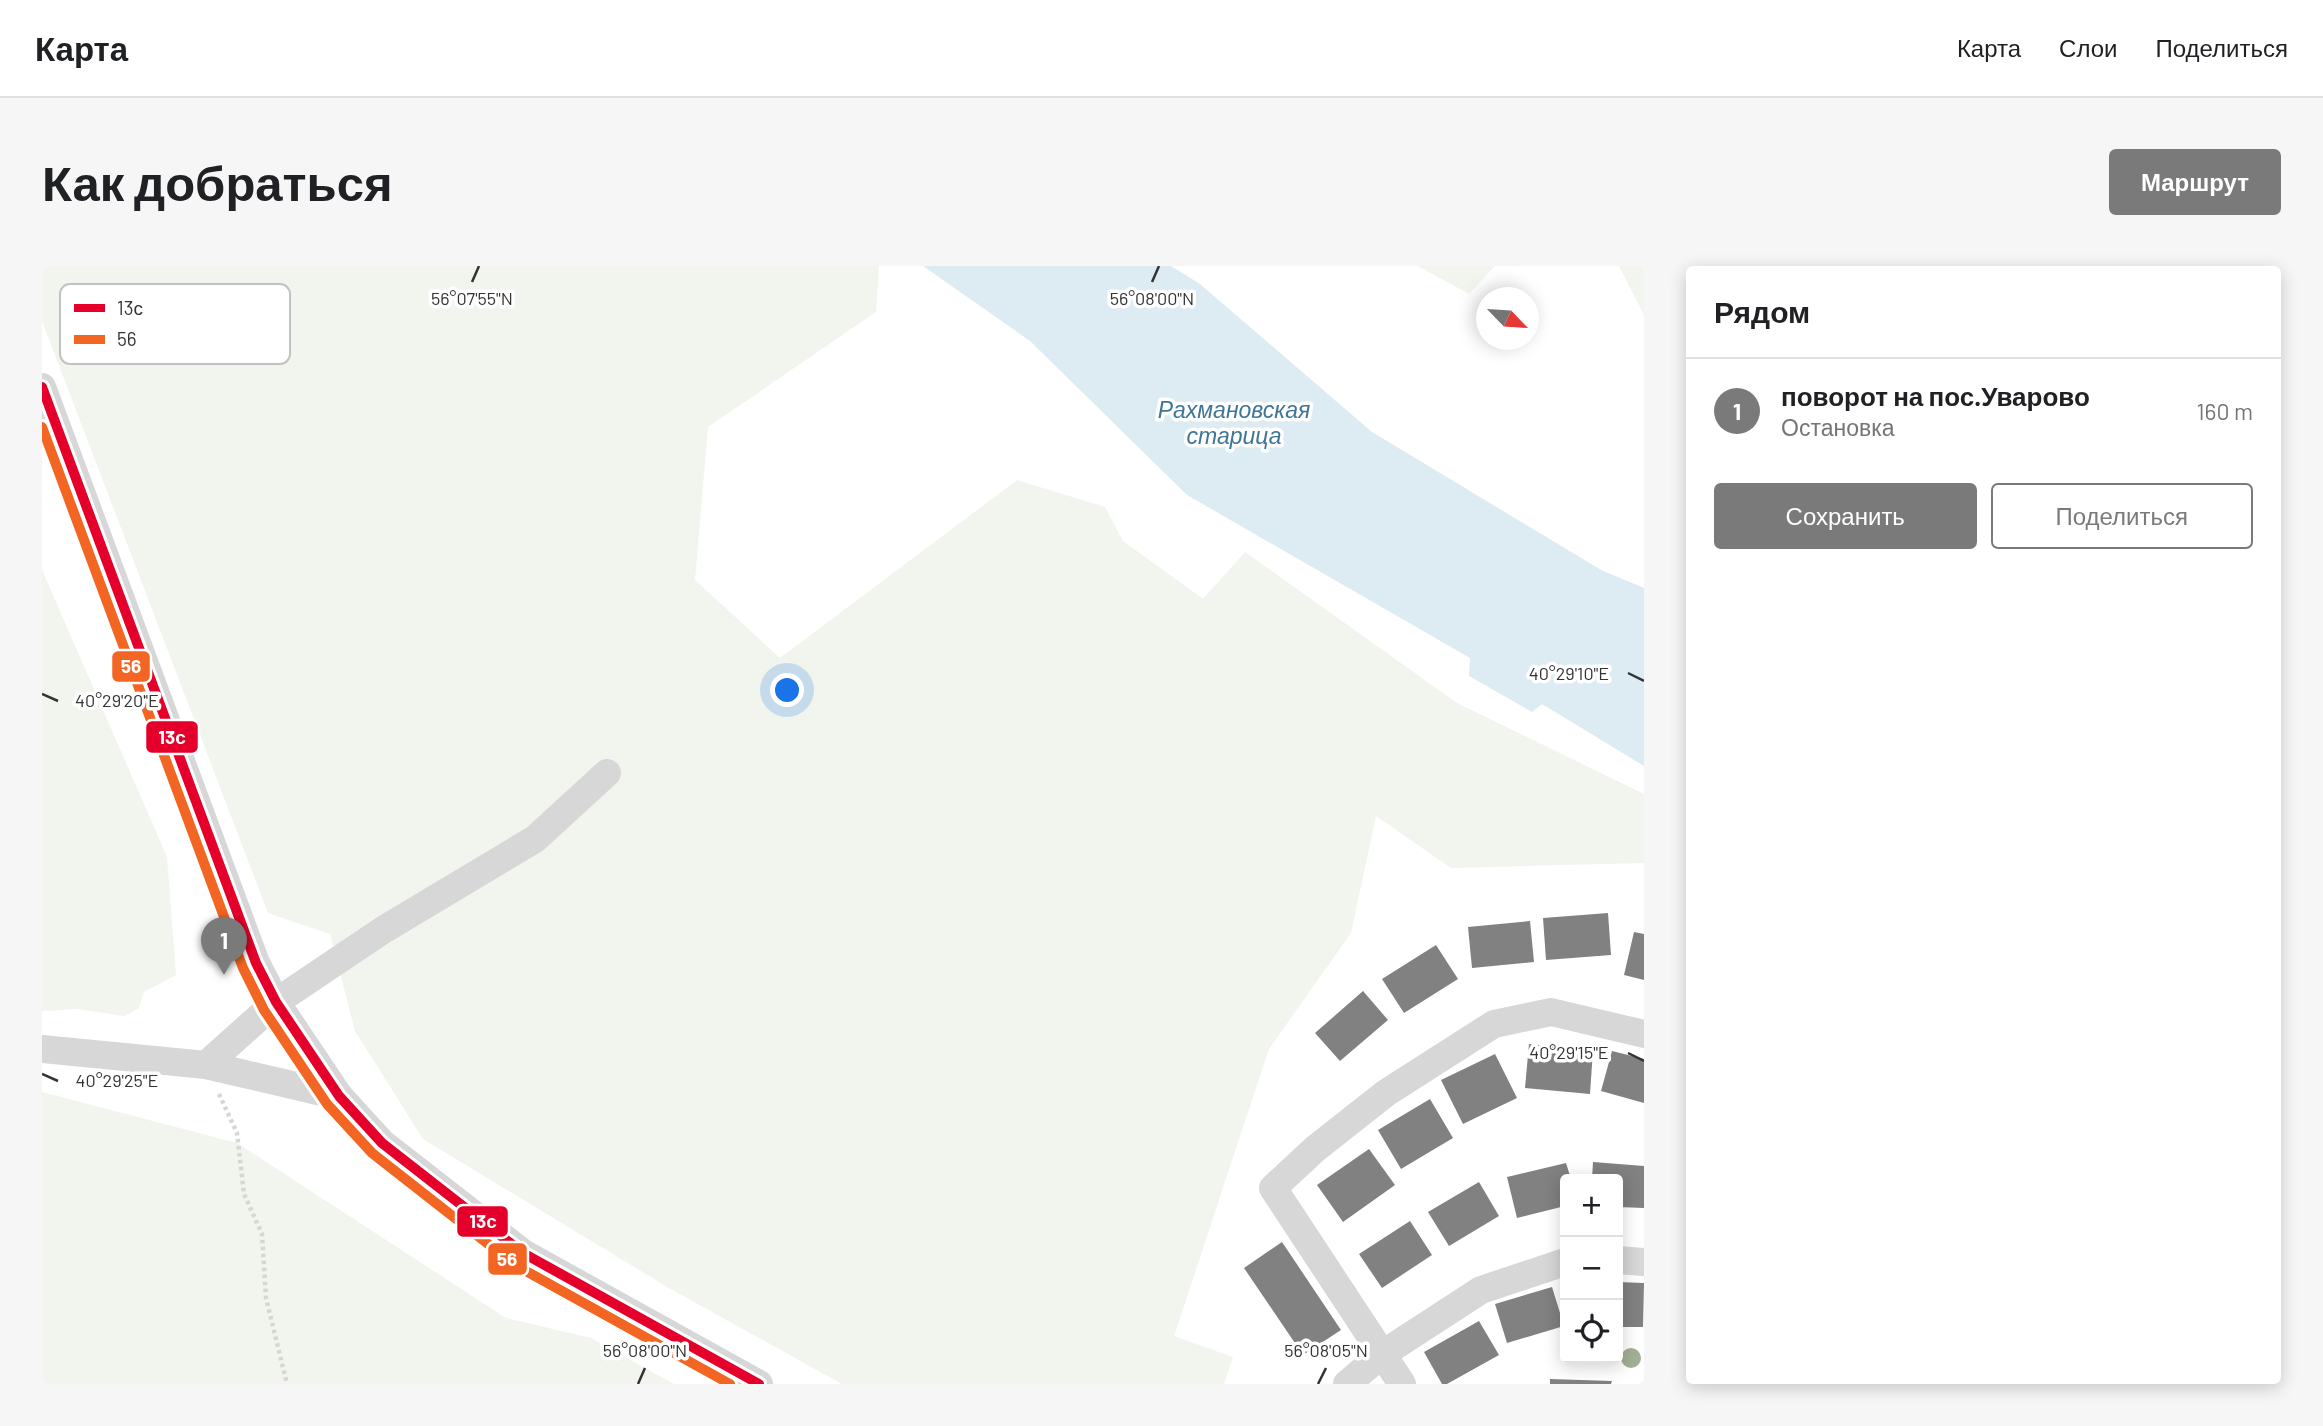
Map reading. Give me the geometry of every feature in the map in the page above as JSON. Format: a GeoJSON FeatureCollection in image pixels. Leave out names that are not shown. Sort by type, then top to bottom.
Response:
{"type":"FeatureCollection","features":[{"type":"Feature","properties":{"kind":"street"},"geometry":{"type":"LineString","coordinates":[[42,387],[256,963],[276,1002],[339,1096],[382,1143],[523,1253],[759,1384]]}},
{"type":"Feature","properties":{"kind":"street"},"geometry":{"type":"LineString","coordinates":[[206,1065],[276,1002],[383,930],[535,839],[607,773]]}},
{"type":"Feature","properties":{"kind":"street"},"geometry":{"type":"LineString","coordinates":[[1402,1384],[1273,1188],[1315,1149],[1386,1093],[1494,1024],[1551,1012],[1644,1034]]}},
{"type":"Feature","properties":{"kind":"street"},"geometry":{"type":"LineString","coordinates":[[42,1049],[206,1065],[339,1096]]}},
{"type":"Feature","properties":{"kind":"street"},"geometry":{"type":"LineString","coordinates":[[1623,1260],[1644,1262]]}},
{"type":"Feature","properties":{"kind":"street"},"geometry":{"type":"LineString","coordinates":[[1347,1384],[1381,1355],[1481,1290],[1560,1264]]}},
{"type":"Feature","properties":{"kind":"path"},"geometry":{"type":"LineString","coordinates":[[206,1065],[237,1133],[244,1194],[262,1234],[265,1298],[287,1384]]}},
{"type":"Feature","properties":{"kind":"shaded area"},"geometry":{"type":"Polygon","coordinates":[[[42,266],[879,266],[876,312],[708,427],[695,580],[780,658],[1017,480],[1105,507],[1123,541],[1203,599],[1245,552],[1457,703],[1644,794],[1644,863],[1451,868],[1376,816],[1351,933],[1269,1049],[1174,1336],[1233,1357],[1224,1384],[842,1384],[669,1288],[423,1139],[355,1031],[330,934],[268,913],[42,321],[42,266]]]}},
{"type":"Feature","properties":{"kind":"shaded area"},"geometry":{"type":"Polygon","coordinates":[[[1418,266],[1495,266],[1469,294],[1418,266]]]}},
{"type":"Feature","properties":{"kind":"shaded area"},"geometry":{"type":"Polygon","coordinates":[[[1619,266],[1644,266],[1644,315],[1619,266]]]}},
{"type":"Feature","properties":{"kind":"shaded area"},"geometry":{"type":"Polygon","coordinates":[[[42,570],[167,857],[176,975],[144,992],[139,1008],[124,1016],[78,1009],[42,1011],[42,570]]]}},
{"type":"Feature","properties":{"kind":"shaded area"},"geometry":{"type":"Polygon","coordinates":[[[42,1092],[237,1143],[506,1318],[591,1338],[674,1384],[42,1384],[42,1092]]]}},
{"type":"Feature","properties":{"kind":"water","name":"Рахмановская старица"},"geometry":{"type":"Polygon","coordinates":[[[923,266],[1171,266],[1200,284],[1372,432],[1601,570],[1644,588],[1644,766],[1542,704],[1532,712],[1469,676],[1470,658],[1187,495],[1030,341],[923,266]]]}},
{"type":"Feature","properties":{"kind":"building"},"geometry":{"type":"Polygon","coordinates":[[[1608,913],[1611,955],[1546,960],[1543,918],[1608,913]]]}},
{"type":"Feature","properties":{"kind":"building"},"geometry":{"type":"Polygon","coordinates":[[[1530,921],[1534,962],[1472,968],[1468,927],[1530,921]]]}},
{"type":"Feature","properties":{"kind":"building"},"geometry":{"type":"Polygon","coordinates":[[[1634,932],[1644,934],[1644,980],[1624,975],[1634,932]]]}},
{"type":"Feature","properties":{"kind":"building"},"geometry":{"type":"Polygon","coordinates":[[[1436,945],[1458,979],[1404,1013],[1382,979],[1436,945]]]}},
{"type":"Feature","properties":{"kind":"building"},"geometry":{"type":"Polygon","coordinates":[[[1363,991],[1388,1020],[1340,1061],[1315,1033],[1363,991]]]}},
{"type":"Feature","properties":{"kind":"building"},"geometry":{"type":"Polygon","coordinates":[[[1529,1044],[1593,1050],[1590,1094],[1525,1088],[1529,1044]]]}},
{"type":"Feature","properties":{"kind":"building"},"geometry":{"type":"Polygon","coordinates":[[[1612,1051],[1644,1059],[1644,1103],[1601,1091],[1612,1051]]]}},
{"type":"Feature","properties":{"kind":"building"},"geometry":{"type":"Polygon","coordinates":[[[1495,1054],[1517,1098],[1463,1124],[1441,1080],[1495,1054]]]}},
{"type":"Feature","properties":{"kind":"building"},"geometry":{"type":"Polygon","coordinates":[[[1430,1099],[1453,1138],[1401,1169],[1378,1130],[1430,1099]]]}},
{"type":"Feature","properties":{"kind":"building"},"geometry":{"type":"Polygon","coordinates":[[[1369,1149],[1395,1185],[1343,1222],[1317,1185],[1369,1149]]]}},
{"type":"Feature","properties":{"kind":"building"},"geometry":{"type":"Polygon","coordinates":[[[1593,1162],[1644,1166],[1644,1208],[1623,1207],[1623,1174],[1592,1174],[1593,1162]]]}},
{"type":"Feature","properties":{"kind":"building"},"geometry":{"type":"Polygon","coordinates":[[[1566,1163],[1569,1174],[1560,1174],[1560,1207],[1517,1218],[1507,1177],[1566,1163]]]}},
{"type":"Feature","properties":{"kind":"building"},"geometry":{"type":"Polygon","coordinates":[[[1479,1182],[1499,1216],[1449,1246],[1428,1212],[1479,1182]]]}},
{"type":"Feature","properties":{"kind":"building"},"geometry":{"type":"Polygon","coordinates":[[[1410,1221],[1432,1255],[1382,1288],[1359,1254],[1410,1221]]]}},
{"type":"Feature","properties":{"kind":"building"},"geometry":{"type":"Polygon","coordinates":[[[1282,1242],[1341,1330],[1303,1355],[1244,1268],[1282,1242]]]}},
{"type":"Feature","properties":{"kind":"building"},"geometry":{"type":"Polygon","coordinates":[[[1623,1282],[1644,1283],[1643,1327],[1623,1327],[1623,1282]]]}},
{"type":"Feature","properties":{"kind":"building"},"geometry":{"type":"Polygon","coordinates":[[[1552,1287],[1560,1313],[1560,1327],[1507,1343],[1495,1304],[1552,1287]]]}},
{"type":"Feature","properties":{"kind":"building"},"geometry":{"type":"Polygon","coordinates":[[[1479,1321],[1499,1355],[1447,1384],[1442,1384],[1424,1352],[1479,1321]]]}},
{"type":"Feature","properties":{"kind":"building"},"geometry":{"type":"Polygon","coordinates":[[[1550,1379],[1612,1381],[1611,1384],[1550,1384],[1550,1379]]]}},
{"type":"Feature","properties":{"kind":"transit line","name":"13с"},"geometry":{"type":"LineString","coordinates":[[42,387],[256,963],[276,1002],[339,1096],[382,1143],[523,1253],[759,1384]]}},
{"type":"Feature","properties":{"kind":"transit line","name":"56"},"geometry":{"type":"LineString","coordinates":[[42,427],[243,968],[264,1010],[327,1104],[372,1153],[515,1265],[730,1384]]}},
{"type":"Feature","properties":{"kind":"place","name":"поворот на пос.Уварово"},"geometry":{"type":"Point","coordinates":[224,975]}}]}
